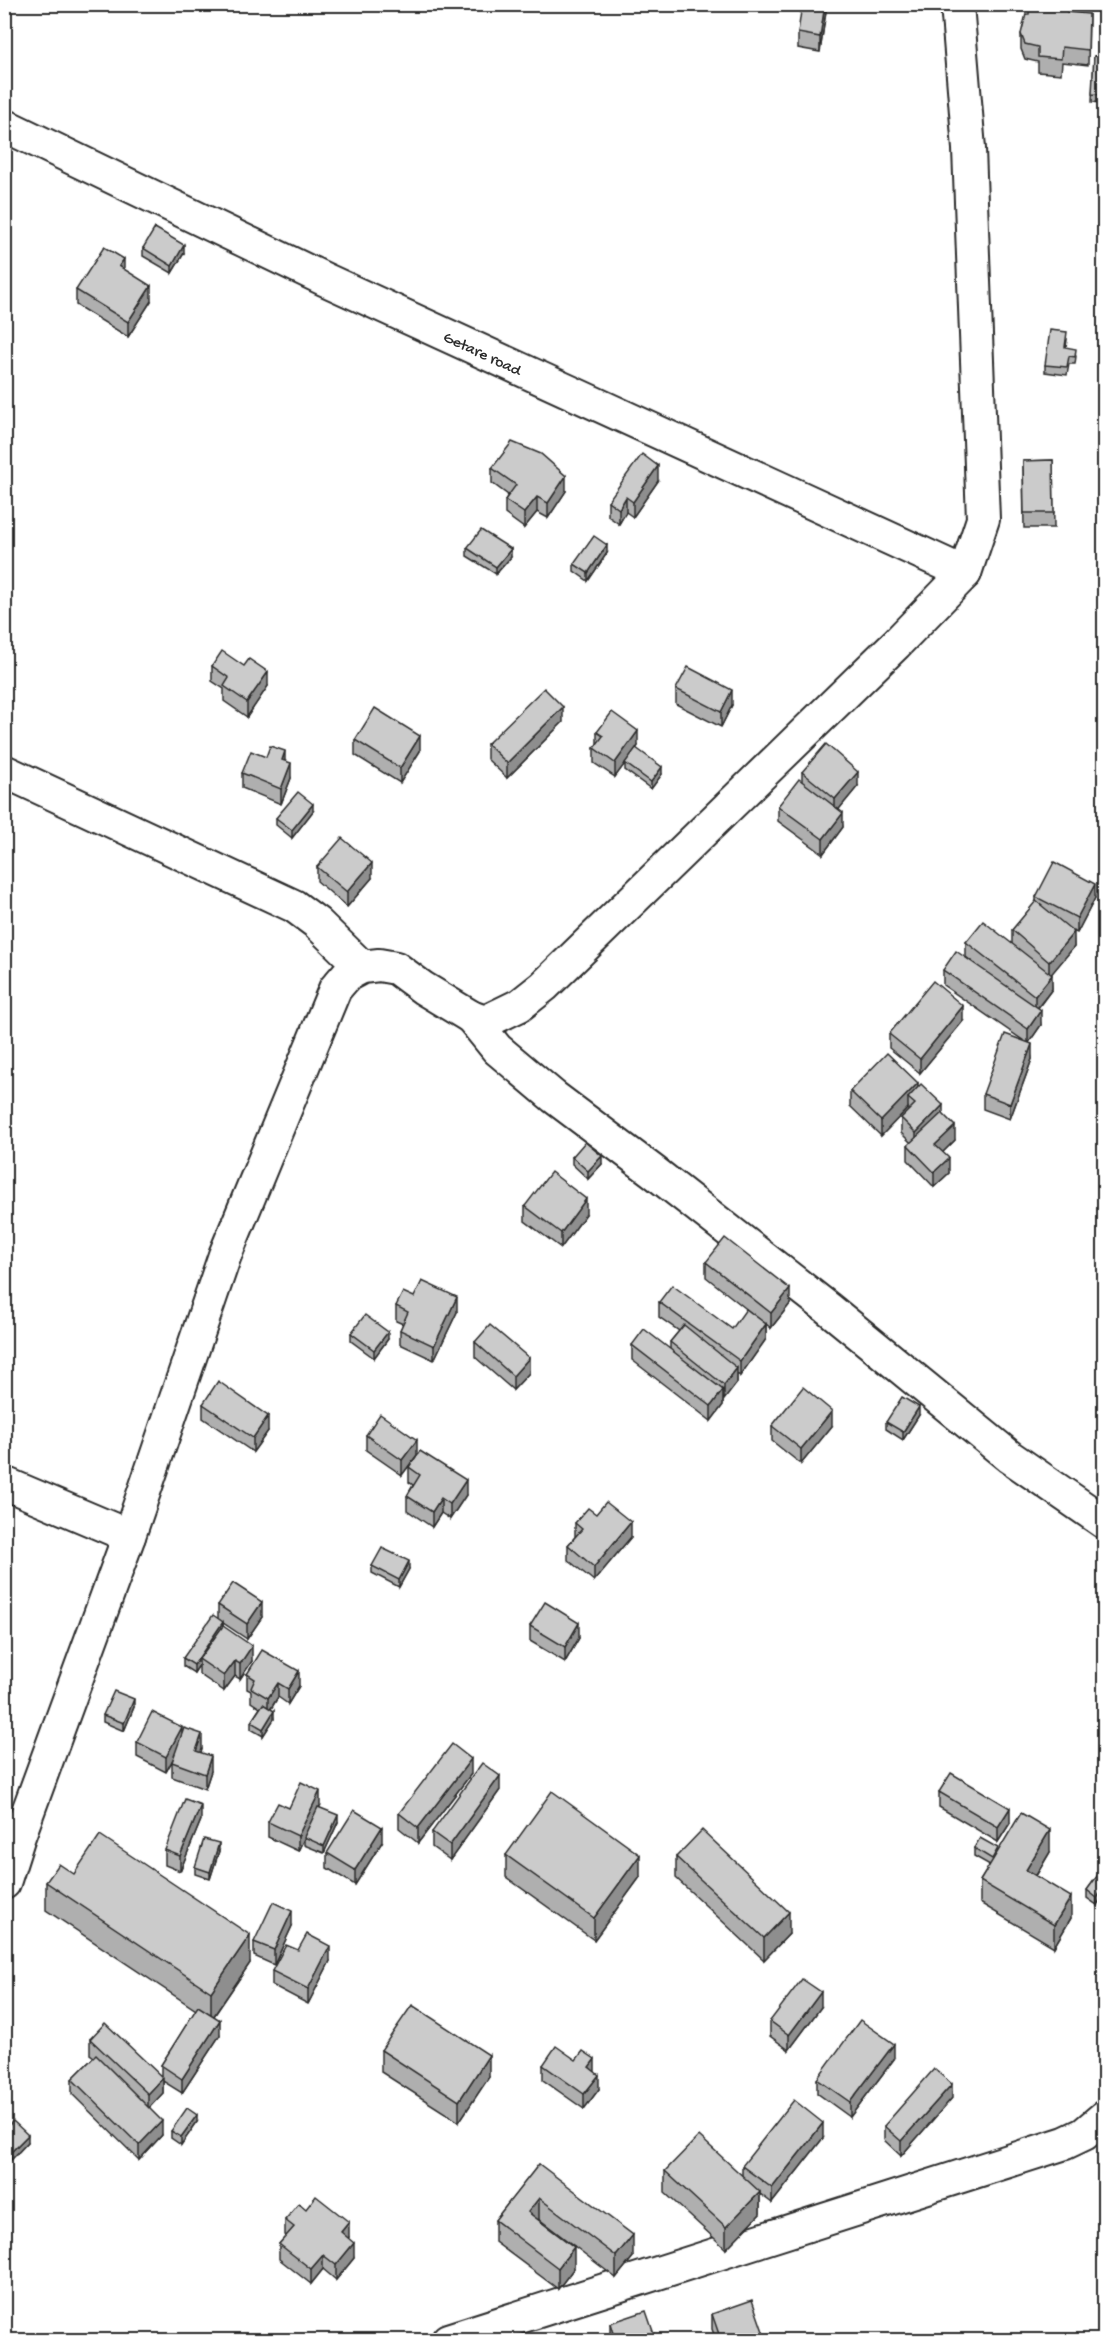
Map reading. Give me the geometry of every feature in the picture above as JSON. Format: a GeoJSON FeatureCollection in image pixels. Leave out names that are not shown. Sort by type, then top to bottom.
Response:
{"type":"FeatureCollection","features":[{"type":"Feature","properties":{"kind":"street"},"geometry":{"type":"LineString","coordinates":[[4,1883],[19,1836],[129,1536],[225,1255],[335,990],[347,975],[362,967],[379,965],[396,968],[423,988],[471,1017],[486,1022],[520,1005],[544,986],[896,644],[964,573],[983,519],[969,149],[957,4]]}},
{"type":"Feature","properties":{"kind":"street","name":"Getare road"},"geometry":{"type":"LineString","coordinates":[[4,125],[324,279],[964,573]]}},
{"type":"Feature","properties":{"kind":"street"},"geometry":{"type":"LineString","coordinates":[[4,771],[294,906],[317,923],[362,967]]}},
{"type":"Feature","properties":{"kind":"street"},"geometry":{"type":"LineString","coordinates":[[471,1017],[497,1049],[554,1097],[829,1309],[1010,1457],[1104,1522]]}},
{"type":"Feature","properties":{"kind":"street"},"geometry":{"type":"LineString","coordinates":[[4,1483],[129,1536]]}},
{"type":"Feature","properties":{"kind":"street"},"geometry":{"type":"LineString","coordinates":[[448,2340],[1065,2144],[1084,2134],[1104,2117]]}},
{"type":"Feature","properties":{"kind":"building"},"geometry":{"type":"Polygon","coordinates":[[[802,4],[825,4],[820,37],[798,33],[802,4]]]}},
{"type":"Feature","properties":{"kind":"building"},"geometry":{"type":"Polygon","coordinates":[[[1030,4],[1066,4],[1067,12],[1089,14],[1088,50],[1062,47],[1061,59],[1038,57],[1038,47],[1025,44],[1021,34],[1026,14],[1029,14],[1030,4]]]}},
{"type":"Feature","properties":{"kind":"building"},"geometry":{"type":"Polygon","coordinates":[[[1094,56],[1104,57],[1104,95],[1092,94],[1094,56]]]}},
{"type":"Feature","properties":{"kind":"building"},"geometry":{"type":"Polygon","coordinates":[[[155,228],[184,245],[172,266],[143,248],[155,228]]]}},
{"type":"Feature","properties":{"kind":"building"},"geometry":{"type":"Polygon","coordinates":[[[104,247],[124,259],[119,266],[151,286],[128,322],[76,290],[104,247]]]}},
{"type":"Feature","properties":{"kind":"building"},"geometry":{"type":"Polygon","coordinates":[[[1050,330],[1067,332],[1065,347],[1076,349],[1075,357],[1069,356],[1067,367],[1045,365],[1050,330]]]}},
{"type":"Feature","properties":{"kind":"building"},"geometry":{"type":"Polygon","coordinates":[[[512,442],[541,454],[566,476],[548,503],[537,497],[524,513],[505,500],[516,485],[492,468],[512,442]]]}},
{"type":"Feature","properties":{"kind":"building"},"geometry":{"type":"Polygon","coordinates":[[[642,454],[658,466],[633,502],[626,497],[619,509],[608,501],[642,454]]]}},
{"type":"Feature","properties":{"kind":"building"},"geometry":{"type":"Polygon","coordinates":[[[1053,460],[1054,513],[1024,513],[1023,461],[1053,460]]]}},
{"type":"Feature","properties":{"kind":"building"},"geometry":{"type":"Polygon","coordinates":[[[481,530],[511,549],[496,567],[467,548],[481,530]]]}},
{"type":"Feature","properties":{"kind":"building"},"geometry":{"type":"Polygon","coordinates":[[[594,536],[607,545],[588,573],[574,564],[594,536]]]}},
{"type":"Feature","properties":{"kind":"building"},"geometry":{"type":"Polygon","coordinates":[[[222,651],[244,666],[249,659],[268,672],[247,702],[224,686],[229,678],[212,666],[222,651]]]}},
{"type":"Feature","properties":{"kind":"building"},"geometry":{"type":"Polygon","coordinates":[[[688,667],[732,690],[721,712],[676,689],[688,667]]]}},
{"type":"Feature","properties":{"kind":"building"},"geometry":{"type":"Polygon","coordinates":[[[544,688],[563,707],[507,763],[487,744],[544,688]]]}},
{"type":"Feature","properties":{"kind":"building"},"geometry":{"type":"Polygon","coordinates":[[[375,708],[420,736],[400,768],[355,740],[375,708]]]}},
{"type":"Feature","properties":{"kind":"building"},"geometry":{"type":"Polygon","coordinates":[[[612,712],[638,731],[615,763],[594,748],[603,736],[597,732],[612,712]]]}},
{"type":"Feature","properties":{"kind":"building"},"geometry":{"type":"Polygon","coordinates":[[[826,744],[858,772],[835,799],[802,772],[826,744]]]}},
{"type":"Feature","properties":{"kind":"building"},"geometry":{"type":"Polygon","coordinates":[[[270,746],[285,751],[282,760],[291,763],[281,789],[242,773],[251,751],[266,757],[270,746]]]}},
{"type":"Feature","properties":{"kind":"building"},"geometry":{"type":"Polygon","coordinates":[[[636,748],[662,767],[651,782],[625,763],[636,748]]]}},
{"type":"Feature","properties":{"kind":"building"},"geometry":{"type":"Polygon","coordinates":[[[799,779],[843,813],[823,839],[778,806],[799,779]]]}},
{"type":"Feature","properties":{"kind":"building"},"geometry":{"type":"Polygon","coordinates":[[[298,792],[313,804],[292,830],[276,818],[298,792]]]}},
{"type":"Feature","properties":{"kind":"building"},"geometry":{"type":"Polygon","coordinates":[[[342,838],[372,863],[347,892],[317,867],[342,838]]]}},
{"type":"Feature","properties":{"kind":"building"},"geometry":{"type":"Polygon","coordinates":[[[1054,862],[1095,884],[1077,918],[1036,897],[1054,862]]]}},
{"type":"Feature","properties":{"kind":"building"},"geometry":{"type":"Polygon","coordinates":[[[1036,901],[1074,932],[1049,962],[1012,930],[1036,901]]]}},
{"type":"Feature","properties":{"kind":"building"},"geometry":{"type":"Polygon","coordinates":[[[983,921],[1052,975],[1035,996],[966,942],[983,921]]]}},
{"type":"Feature","properties":{"kind":"building"},"geometry":{"type":"Polygon","coordinates":[[[956,951],[1041,1010],[1028,1029],[943,970],[956,951]]]}},
{"type":"Feature","properties":{"kind":"building"},"geometry":{"type":"Polygon","coordinates":[[[933,981],[963,1006],[920,1059],[889,1034],[933,981]]]}},
{"type":"Feature","properties":{"kind":"building"},"geometry":{"type":"Polygon","coordinates":[[[1005,1034],[1032,1044],[1010,1104],[983,1094],[1005,1034]]]}},
{"type":"Feature","properties":{"kind":"building"},"geometry":{"type":"Polygon","coordinates":[[[887,1053],[918,1083],[881,1121],[850,1091],[887,1053]]]}},
{"type":"Feature","properties":{"kind":"building"},"geometry":{"type":"Polygon","coordinates":[[[921,1084],[943,1105],[916,1133],[901,1118],[915,1104],[908,1098],[921,1084]]]}},
{"type":"Feature","properties":{"kind":"building"},"geometry":{"type":"Polygon","coordinates":[[[942,1113],[955,1126],[935,1145],[949,1158],[934,1172],[908,1145],[942,1113]]]}},
{"type":"Feature","properties":{"kind":"building"},"geometry":{"type":"Polygon","coordinates":[[[585,1142],[602,1156],[588,1171],[572,1157],[585,1142]]]}},
{"type":"Feature","properties":{"kind":"building"},"geometry":{"type":"Polygon","coordinates":[[[551,1172],[586,1199],[561,1233],[525,1206],[551,1172]]]}},
{"type":"Feature","properties":{"kind":"building"},"geometry":{"type":"Polygon","coordinates":[[[725,1238],[790,1289],[771,1313],[706,1262],[725,1238]]]}},
{"type":"Feature","properties":{"kind":"building"},"geometry":{"type":"Polygon","coordinates":[[[422,1281],[457,1297],[434,1346],[400,1330],[408,1312],[396,1306],[403,1292],[414,1297],[422,1281]]]}},
{"type":"Feature","properties":{"kind":"building"},"geometry":{"type":"Polygon","coordinates":[[[672,1285],[732,1329],[746,1309],[766,1324],[740,1361],[659,1302],[672,1285]]]}},
{"type":"Feature","properties":{"kind":"building"},"geometry":{"type":"Polygon","coordinates":[[[365,1315],[388,1332],[374,1350],[351,1333],[365,1315]]]}},
{"type":"Feature","properties":{"kind":"building"},"geometry":{"type":"Polygon","coordinates":[[[490,1325],[529,1358],[513,1376],[475,1342],[490,1325]]]}},
{"type":"Feature","properties":{"kind":"building"},"geometry":{"type":"Polygon","coordinates":[[[684,1325],[737,1368],[724,1385],[670,1342],[684,1325]]]}},
{"type":"Feature","properties":{"kind":"building"},"geometry":{"type":"Polygon","coordinates":[[[644,1329],[723,1390],[711,1406],[632,1345],[644,1329]]]}},
{"type":"Feature","properties":{"kind":"building"},"geometry":{"type":"Polygon","coordinates":[[[218,1381],[268,1416],[253,1438],[203,1404],[218,1381]]]}},
{"type":"Feature","properties":{"kind":"building"},"geometry":{"type":"Polygon","coordinates":[[[803,1387],[832,1411],[801,1449],[772,1426],[803,1387]]]}},
{"type":"Feature","properties":{"kind":"building"},"geometry":{"type":"Polygon","coordinates":[[[902,1397],[919,1407],[903,1432],[886,1422],[902,1397]]]}},
{"type":"Feature","properties":{"kind":"building"},"geometry":{"type":"Polygon","coordinates":[[[380,1414],[417,1440],[402,1460],[366,1435],[380,1414]]]}},
{"type":"Feature","properties":{"kind":"building"},"geometry":{"type":"Polygon","coordinates":[[[420,1451],[466,1480],[450,1504],[441,1498],[432,1512],[407,1496],[420,1475],[409,1467],[420,1451]]]}},
{"type":"Feature","properties":{"kind":"building"},"geometry":{"type":"Polygon","coordinates":[[[606,1502],[631,1522],[594,1567],[568,1545],[582,1529],[575,1523],[588,1508],[596,1514],[606,1502]]]}},
{"type":"Feature","properties":{"kind":"building"},"geometry":{"type":"Polygon","coordinates":[[[382,1548],[409,1561],[399,1580],[372,1566],[382,1548]]]}},
{"type":"Feature","properties":{"kind":"building"},"geometry":{"type":"Polygon","coordinates":[[[233,1583],[262,1602],[247,1624],[218,1605],[233,1583]]]}},
{"type":"Feature","properties":{"kind":"building"},"geometry":{"type":"Polygon","coordinates":[[[545,1602],[579,1623],[565,1647],[530,1626],[545,1602]]]}},
{"type":"Feature","properties":{"kind":"building"},"geometry":{"type":"Polygon","coordinates":[[[213,1615],[223,1622],[194,1665],[183,1658],[213,1615]]]}},
{"type":"Feature","properties":{"kind":"building"},"geometry":{"type":"Polygon","coordinates":[[[223,1626],[252,1646],[240,1664],[235,1661],[224,1676],[199,1659],[223,1626]]]}},
{"type":"Feature","properties":{"kind":"building"},"geometry":{"type":"Polygon","coordinates":[[[262,1650],[299,1671],[288,1689],[278,1683],[268,1698],[251,1688],[255,1679],[247,1674],[262,1650]]]}},
{"type":"Feature","properties":{"kind":"building"},"geometry":{"type":"Polygon","coordinates":[[[114,1691],[134,1699],[124,1723],[103,1715],[114,1691]]]}},
{"type":"Feature","properties":{"kind":"building"},"geometry":{"type":"Polygon","coordinates":[[[263,1704],[274,1711],[263,1729],[251,1722],[263,1704]]]}},
{"type":"Feature","properties":{"kind":"building"},"geometry":{"type":"Polygon","coordinates":[[[152,1712],[182,1727],[166,1757],[137,1742],[152,1712]]]}},
{"type":"Feature","properties":{"kind":"building"},"geometry":{"type":"Polygon","coordinates":[[[184,1728],[202,1734],[196,1751],[211,1756],[205,1774],[172,1762],[184,1728]]]}},
{"type":"Feature","properties":{"kind":"building"},"geometry":{"type":"Polygon","coordinates":[[[452,1744],[471,1759],[418,1828],[399,1813],[452,1744]]]}},
{"type":"Feature","properties":{"kind":"building"},"geometry":{"type":"Polygon","coordinates":[[[482,1763],[500,1776],[450,1845],[432,1832],[482,1763]]]}},
{"type":"Feature","properties":{"kind":"building"},"geometry":{"type":"Polygon","coordinates":[[[951,1773],[1010,1808],[998,1827],[939,1792],[951,1773]]]}},
{"type":"Feature","properties":{"kind":"building"},"geometry":{"type":"Polygon","coordinates":[[[301,1782],[320,1791],[298,1836],[268,1822],[278,1803],[289,1808],[301,1782]]]}},
{"type":"Feature","properties":{"kind":"building"},"geometry":{"type":"Polygon","coordinates":[[[552,1791],[640,1855],[594,1918],[506,1855],[552,1791]]]}},
{"type":"Feature","properties":{"kind":"building"},"geometry":{"type":"Polygon","coordinates":[[[185,1799],[201,1805],[180,1856],[165,1850],[185,1799]]]}},
{"type":"Feature","properties":{"kind":"building"},"geometry":{"type":"Polygon","coordinates":[[[318,1807],[338,1815],[324,1846],[304,1837],[318,1807]]]}},
{"type":"Feature","properties":{"kind":"building"},"geometry":{"type":"Polygon","coordinates":[[[354,1810],[382,1827],[355,1870],[327,1853],[354,1810]]]}},
{"type":"Feature","properties":{"kind":"building"},"geometry":{"type":"Polygon","coordinates":[[[1021,1813],[1050,1830],[1026,1870],[1071,1897],[1054,1925],[980,1881],[1021,1813]]]}},
{"type":"Feature","properties":{"kind":"building"},"geometry":{"type":"Polygon","coordinates":[[[702,1830],[789,1912],[764,1938],[676,1857],[702,1830]]]}},
{"type":"Feature","properties":{"kind":"building"},"geometry":{"type":"Polygon","coordinates":[[[100,1835],[250,1935],[211,1992],[46,1882],[59,1864],[74,1874],[100,1835]]]}},
{"type":"Feature","properties":{"kind":"building"},"geometry":{"type":"Polygon","coordinates":[[[980,1838],[998,1848],[992,1859],[974,1848],[980,1838]]]}},
{"type":"Feature","properties":{"kind":"building"},"geometry":{"type":"Polygon","coordinates":[[[204,1839],[219,1843],[210,1872],[195,1867],[204,1839]]]}},
{"type":"Feature","properties":{"kind":"building"},"geometry":{"type":"Polygon","coordinates":[[[1098,1875],[1104,1880],[1104,1887],[1097,1898],[1087,1890],[1098,1875]]]}},
{"type":"Feature","properties":{"kind":"building"},"geometry":{"type":"Polygon","coordinates":[[[273,1902],[292,1911],[274,1950],[254,1942],[273,1902]]]}},
{"type":"Feature","properties":{"kind":"building"},"geometry":{"type":"Polygon","coordinates":[[[307,1934],[330,1946],[308,1989],[272,1971],[286,1945],[298,1950],[307,1934]]]}},
{"type":"Feature","properties":{"kind":"building"},"geometry":{"type":"Polygon","coordinates":[[[802,1979],[821,1992],[789,2035],[770,2021],[802,1979]]]}},
{"type":"Feature","properties":{"kind":"building"},"geometry":{"type":"Polygon","coordinates":[[[412,2005],[489,2055],[459,2101],[381,2050],[412,2005]]]}},
{"type":"Feature","properties":{"kind":"building"},"geometry":{"type":"Polygon","coordinates":[[[198,2006],[220,2020],[182,2079],[161,2065],[198,2006]]]}},
{"type":"Feature","properties":{"kind":"building"},"geometry":{"type":"Polygon","coordinates":[[[860,2020],[894,2044],[850,2102],[817,2079],[860,2020]]]}},
{"type":"Feature","properties":{"kind":"building"},"geometry":{"type":"Polygon","coordinates":[[[105,2023],[163,2078],[148,2094],[90,2039],[105,2023]]]}},
{"type":"Feature","properties":{"kind":"building"},"geometry":{"type":"Polygon","coordinates":[[[556,2046],[576,2060],[583,2051],[595,2059],[589,2067],[599,2075],[584,2094],[543,2065],[556,2046]]]}},
{"type":"Feature","properties":{"kind":"building"},"geometry":{"type":"Polygon","coordinates":[[[96,2055],[162,2121],[139,2145],[72,2079],[96,2055]]]}},
{"type":"Feature","properties":{"kind":"building"},"geometry":{"type":"Polygon","coordinates":[[[934,2069],[952,2084],[901,2141],[884,2126],[934,2069]]]}},
{"type":"Feature","properties":{"kind":"building"},"geometry":{"type":"Polygon","coordinates":[[[794,2100],[823,2123],[772,2188],[742,2166],[794,2100]]]}},
{"type":"Feature","properties":{"kind":"building"},"geometry":{"type":"Polygon","coordinates":[[[187,2108],[197,2115],[181,2137],[171,2131],[187,2108]]]}},
{"type":"Feature","properties":{"kind":"building"},"geometry":{"type":"Polygon","coordinates":[[[13,2121],[28,2135],[11,2152],[4,2146],[4,2130],[13,2121]]]}},
{"type":"Feature","properties":{"kind":"building"},"geometry":{"type":"Polygon","coordinates":[[[699,2136],[760,2192],[726,2227],[665,2171],[699,2136]]]}},
{"type":"Feature","properties":{"kind":"building"},"geometry":{"type":"Polygon","coordinates":[[[539,2164],[633,2235],[616,2256],[539,2198],[528,2212],[574,2247],[558,2268],[495,2220],[539,2164]]]}},
{"type":"Feature","properties":{"kind":"building"},"geometry":{"type":"Polygon","coordinates":[[[316,2196],[349,2222],[341,2232],[354,2243],[336,2265],[323,2255],[311,2269],[279,2244],[294,2227],[285,2220],[299,2203],[306,2209],[316,2196]]]}},
{"type":"Feature","properties":{"kind":"building"},"geometry":{"type":"Polygon","coordinates":[[[752,2300],[766,2340],[721,2340],[712,2314],[752,2300]]]}},
{"type":"Feature","properties":{"kind":"building"},"geometry":{"type":"Polygon","coordinates":[[[646,2311],[656,2340],[615,2340],[610,2323],[646,2311]]]}}]}
